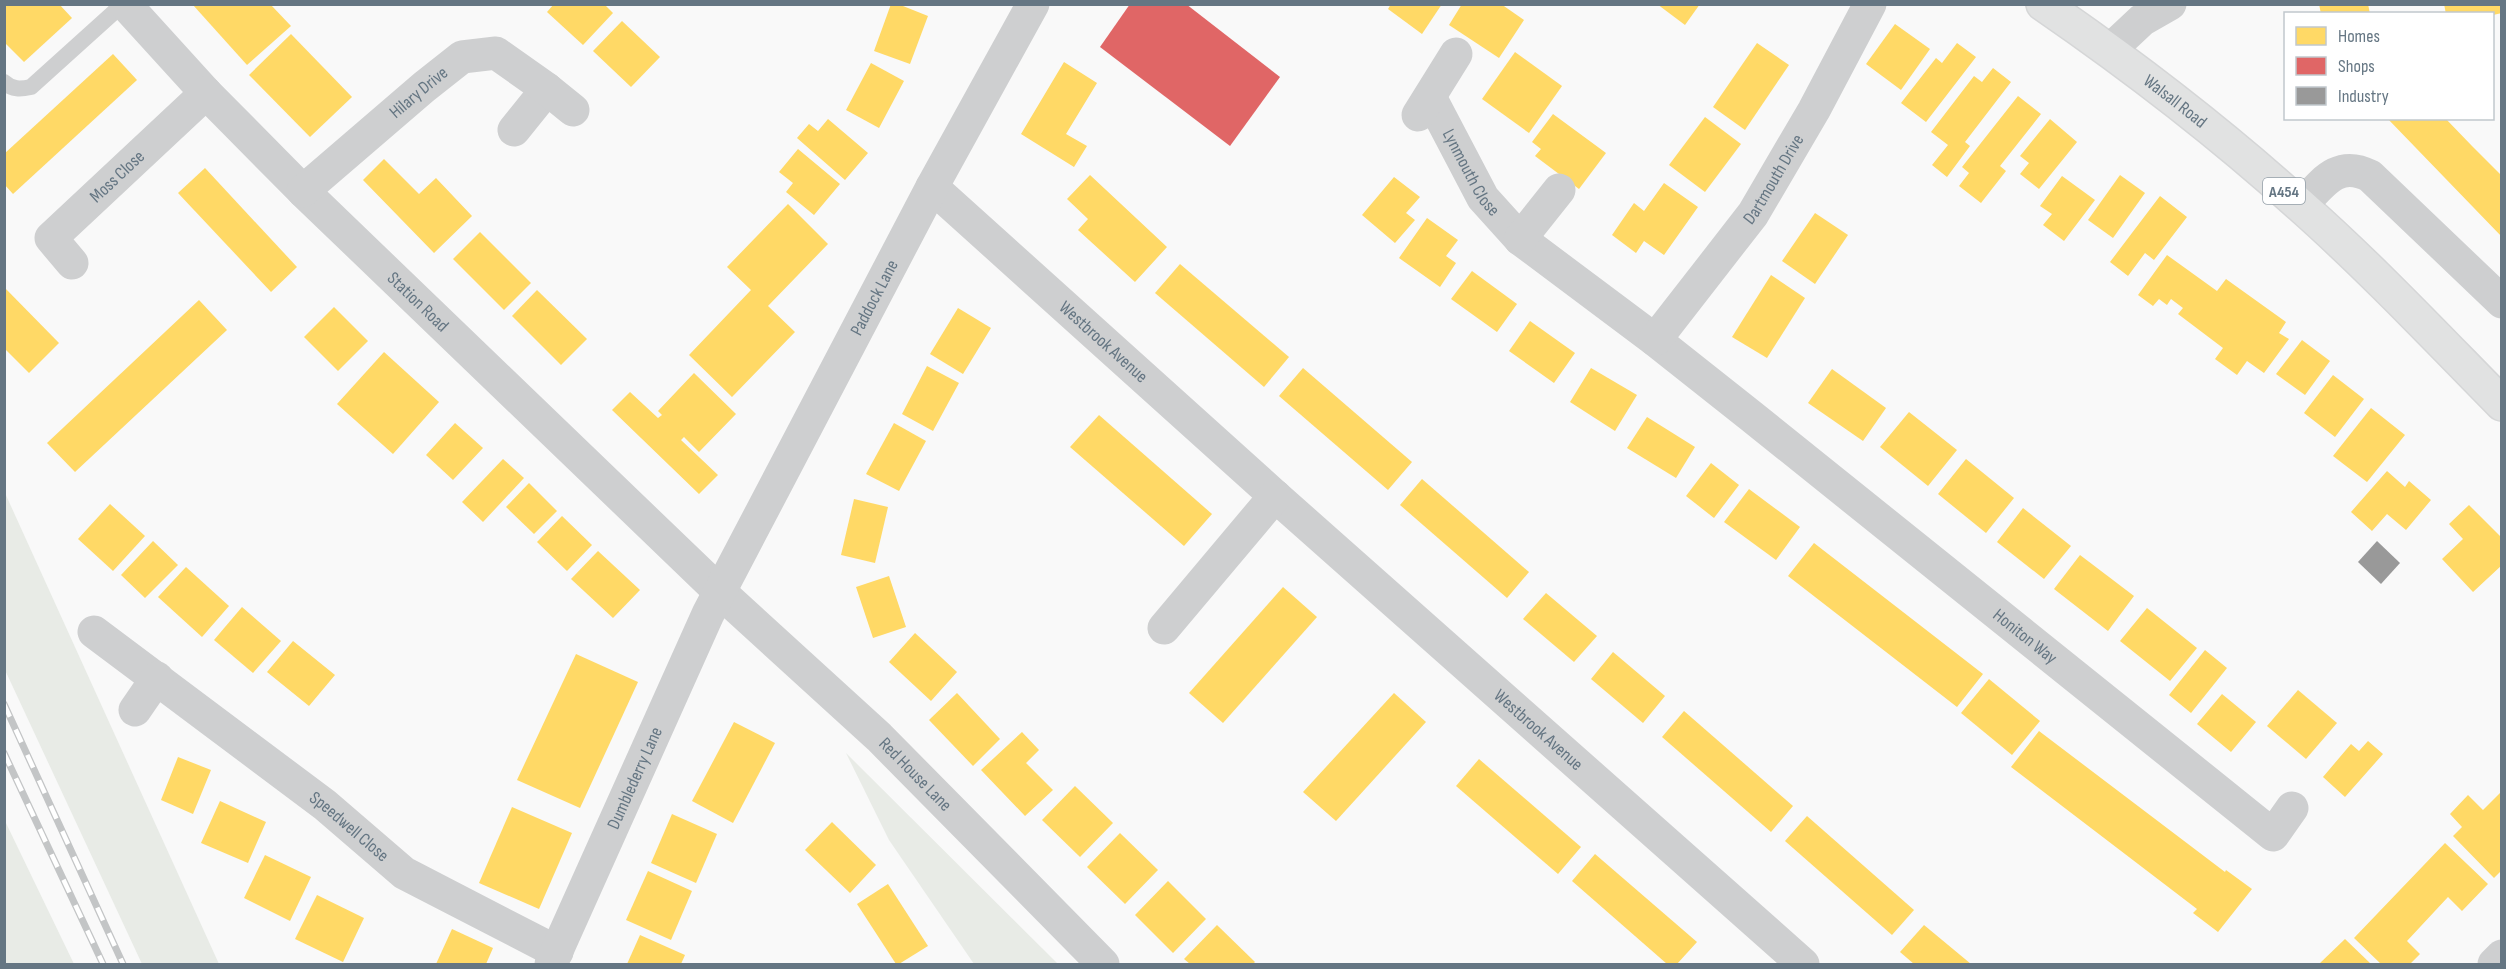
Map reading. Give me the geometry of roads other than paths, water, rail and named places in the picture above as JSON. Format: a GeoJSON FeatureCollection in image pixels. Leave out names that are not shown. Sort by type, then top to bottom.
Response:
{"type":"FeatureCollection","features":[{"type":"Feature","properties":{"kind":"main road","name":"Walsall Road"},"geometry":{"type":"LineString","coordinates":[[2043,4],[2110,50],[2169,96],[2301,206],[2392,292],[2502,404]]}},
{"type":"Feature","properties":{"kind":"street","name":"Station Road"},"geometry":{"type":"LineString","coordinates":[[124,4],[206,93],[303,191],[720,592]]}},
{"type":"Feature","properties":{"kind":"street","name":"Paddock Lane"},"geometry":{"type":"LineString","coordinates":[[720,592],[932,187],[1033,4]]}},
{"type":"Feature","properties":{"kind":"street","name":"Dartmouth Drive"},"geometry":{"type":"LineString","coordinates":[[1655,340],[1753,214],[1814,110],[1870,4]]}},
{"type":"Feature","properties":{"kind":"street"},"geometry":{"type":"LineString","coordinates":[[2110,50],[2142,20],[2170,4]]}},
{"type":"Feature","properties":{"kind":"street","name":"Hilary Drive"},"geometry":{"type":"LineString","coordinates":[[303,191],[462,57],[496,53],[547,88],[573,110]]}},
{"type":"Feature","properties":{"kind":"street","name":"Lynmouth Close"},"geometry":{"type":"LineString","coordinates":[[1456,54],[1424,107],[1483,198],[1520,239],[1655,340]]}},
{"type":"Feature","properties":{"kind":"street"},"geometry":{"type":"LineString","coordinates":[[514,130],[547,88]]}},
{"type":"Feature","properties":{"kind":"street","name":"Moss Close"},"geometry":{"type":"LineString","coordinates":[[72,263],[51,238],[206,93]]}},
{"type":"Feature","properties":{"kind":"street"},"geometry":{"type":"LineString","coordinates":[[2301,206],[2326,179],[2342,170],[2357,169],[2370,176],[2502,302]]}},
{"type":"Feature","properties":{"kind":"street","name":"Westbrook Avenue"},"geometry":{"type":"LineString","coordinates":[[932,187],[1275,496],[1803,964]]}},
{"type":"Feature","properties":{"kind":"street"},"geometry":{"type":"LineString","coordinates":[[1520,239],[1559,190]]}},
{"type":"Feature","properties":{"kind":"street","name":"Honiton Way"},"geometry":{"type":"LineString","coordinates":[[1655,340],[1760,405],[2273,835],[2292,808]]}},
{"type":"Feature","properties":{"kind":"street"},"geometry":{"type":"LineString","coordinates":[[1164,628],[1275,496]]}},
{"type":"Feature","properties":{"kind":"street","name":"Dumblederry Lane"},"geometry":{"type":"LineString","coordinates":[[554,958],[708,614],[720,592]]}},
{"type":"Feature","properties":{"kind":"street","name":"Red House Lane"},"geometry":{"type":"LineString","coordinates":[[720,592],[879,737],[1103,964]]}},
{"type":"Feature","properties":{"kind":"street","name":"Speedwell Close"},"geometry":{"type":"LineString","coordinates":[[94,632],[325,805],[404,873],[554,958]]}},
{"type":"Feature","properties":{"kind":"street"},"geometry":{"type":"LineString","coordinates":[[135,710],[158,678]]}},
{"type":"Feature","properties":{"kind":"street"},"geometry":{"type":"LineString","coordinates":[[2494,964],[2502,956]]}},
{"type":"Feature","properties":{"kind":"lane"},"geometry":{"type":"LineString","coordinates":[[4,82],[8,86],[19,89],[31,87],[124,4]]}},
{"type":"Feature","properties":{"kind":"railway"},"geometry":{"type":"LineString","coordinates":[[4,704],[123,964]]}},
{"type":"Feature","properties":{"kind":"railway"},"geometry":{"type":"LineString","coordinates":[[4,753],[103,964]]}}]}
